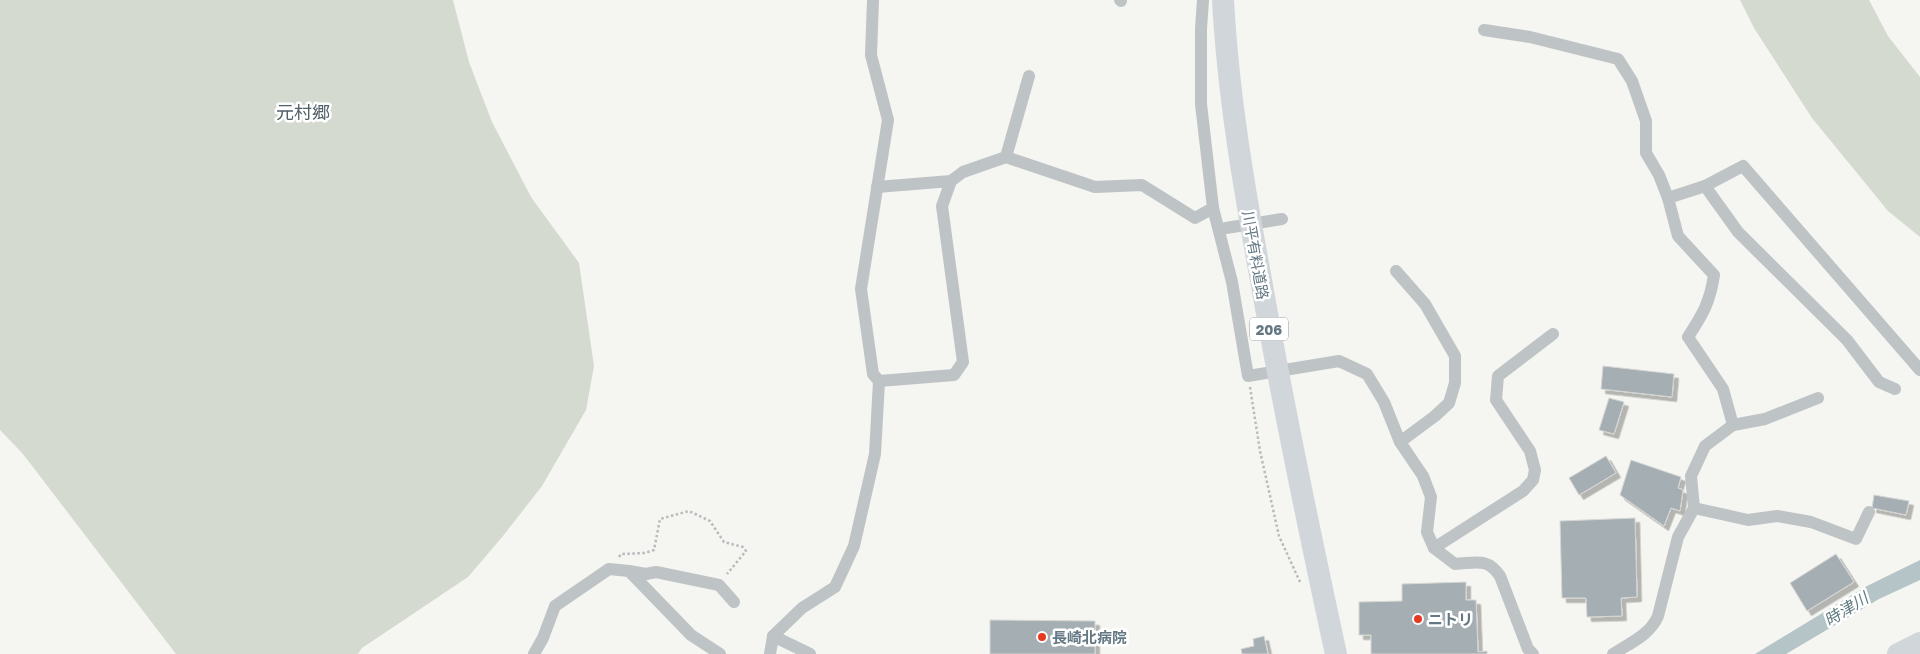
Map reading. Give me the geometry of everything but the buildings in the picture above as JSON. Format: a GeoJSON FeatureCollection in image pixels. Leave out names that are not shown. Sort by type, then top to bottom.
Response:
{"type":"FeatureCollection","features":[{"type":"Feature","properties":{"kind":"highway","name":"川平有料道路"},"geometry":{"type":"LineString","coordinates":[[1223,0],[1224,30],[1245,194],[1283,405],[1336,654]]}},
{"type":"Feature","properties":{"kind":"highway","name":"川平有料道路"},"geometry":{"type":"LineString","coordinates":[[1234,0],[1249,132],[1290,394],[1347,654]]}},
{"type":"Feature","properties":{"kind":"highway"},"geometry":{"type":"LineString","coordinates":[[1898,654],[1920,644]]}},
{"type":"Feature","properties":{"kind":"street"},"geometry":{"type":"LineString","coordinates":[[770,654],[773,636],[802,608],[835,587],[854,546],[875,454],[879,381],[873,374],[862,289],[888,120],[871,54],[874,0]]}},
{"type":"Feature","properties":{"kind":"street"},"geometry":{"type":"LineString","coordinates":[[1203,0],[1201,104],[1213,208],[1232,282],[1248,376],[1339,361],[1367,374],[1384,402],[1400,442],[1424,476],[1431,497],[1428,532],[1434,548],[1455,564],[1483,562],[1493,566],[1500,576],[1528,649],[1533,654]]}},
{"type":"Feature","properties":{"kind":"street"},"geometry":{"type":"LineString","coordinates":[[1484,30],[1530,37],[1618,59],[1632,81],[1646,121],[1646,153],[1659,175],[1668,198],[1678,236],[1714,275],[1711,296],[1702,316],[1688,337],[1723,388],[1733,425]]}},
{"type":"Feature","properties":{"kind":"street"},"geometry":{"type":"LineString","coordinates":[[1006,156],[1029,76]]}},
{"type":"Feature","properties":{"kind":"street"},"geometry":{"type":"LineString","coordinates":[[878,187],[951,181],[963,172],[1006,156],[1095,187],[1142,185],[1195,218],[1213,208]]}},
{"type":"Feature","properties":{"kind":"street"},"geometry":{"type":"LineString","coordinates":[[1668,198],[1705,186],[1743,166],[1920,370]]}},
{"type":"Feature","properties":{"kind":"street"},"geometry":{"type":"LineString","coordinates":[[879,381],[954,375],[963,362],[942,206],[951,181]]}},
{"type":"Feature","properties":{"kind":"street"},"geometry":{"type":"LineString","coordinates":[[1705,186],[1738,232],[1847,340],[1879,382],[1895,389]]}},
{"type":"Feature","properties":{"kind":"street"},"geometry":{"type":"LineString","coordinates":[[1226,228],[1282,219]]}},
{"type":"Feature","properties":{"kind":"street"},"geometry":{"type":"LineString","coordinates":[[1396,271],[1425,304],[1455,356],[1456,382],[1449,403],[1400,442]]}},
{"type":"Feature","properties":{"kind":"street"},"geometry":{"type":"LineString","coordinates":[[1434,548],[1522,491],[1533,480],[1536,470],[1530,451],[1496,400],[1498,376],[1553,334]]}},
{"type":"Feature","properties":{"kind":"street"},"geometry":{"type":"LineString","coordinates":[[1613,654],[1640,638],[1654,626],[1678,537],[1694,508],[1692,476],[1705,446],[1733,425],[1765,419],[1818,398]]}},
{"type":"Feature","properties":{"kind":"street"},"geometry":{"type":"LineString","coordinates":[[1694,508],[1748,520],[1778,516],[1811,522],[1856,539],[1869,512]]}},
{"type":"Feature","properties":{"kind":"street"},"geometry":{"type":"LineString","coordinates":[[534,654],[543,638],[555,606],[609,569],[646,574],[656,572],[718,585],[734,602]]}},
{"type":"Feature","properties":{"kind":"street"},"geometry":{"type":"LineString","coordinates":[[629,571],[691,635],[720,654]]}},
{"type":"Feature","properties":{"kind":"street"},"geometry":{"type":"LineString","coordinates":[[773,636],[810,654]]}},
{"type":"Feature","properties":{"kind":"path"},"geometry":{"type":"LineString","coordinates":[[1252,402],[1260,451],[1279,536],[1302,584]]}},
{"type":"Feature","properties":{"kind":"path"},"geometry":{"type":"LineString","coordinates":[[609,569],[621,554],[645,553],[654,550],[660,519],[689,511],[710,521],[724,542],[743,547],[746,551],[718,585]]}},
{"type":"Feature","properties":{"kind":"shaded area"},"geometry":{"type":"Polygon","coordinates":[[[0,0],[453,0],[469,62],[492,122],[531,197],[579,263],[594,366],[586,410],[542,486],[503,536],[468,577],[362,648],[358,654],[176,654],[23,454],[0,430],[0,0]]]}},
{"type":"Feature","properties":{"kind":"shaded area"},"geometry":{"type":"Polygon","coordinates":[[[1740,0],[1869,0],[1888,36],[1920,77],[1920,237],[1888,211],[1812,118],[1754,28],[1740,0]]]}},
{"type":"Feature","properties":{"kind":"water","name":"時津川"},"geometry":{"type":"Polygon","coordinates":[[[1920,560],[1920,580],[1879,599],[1786,654],[1755,654],[1867,586],[1920,560]]]}},
{"type":"Feature","properties":{"kind":"place","name":"ニトリ"},"geometry":{"type":"Point","coordinates":[1418,619]}},
{"type":"Feature","properties":{"kind":"place","name":"長崎北病院"},"geometry":{"type":"Point","coordinates":[1042,637]}},
{"type":"Feature","properties":{"kind":"district","name":"元村郷"},"geometry":{"type":"Point","coordinates":[303,112]}}]}
